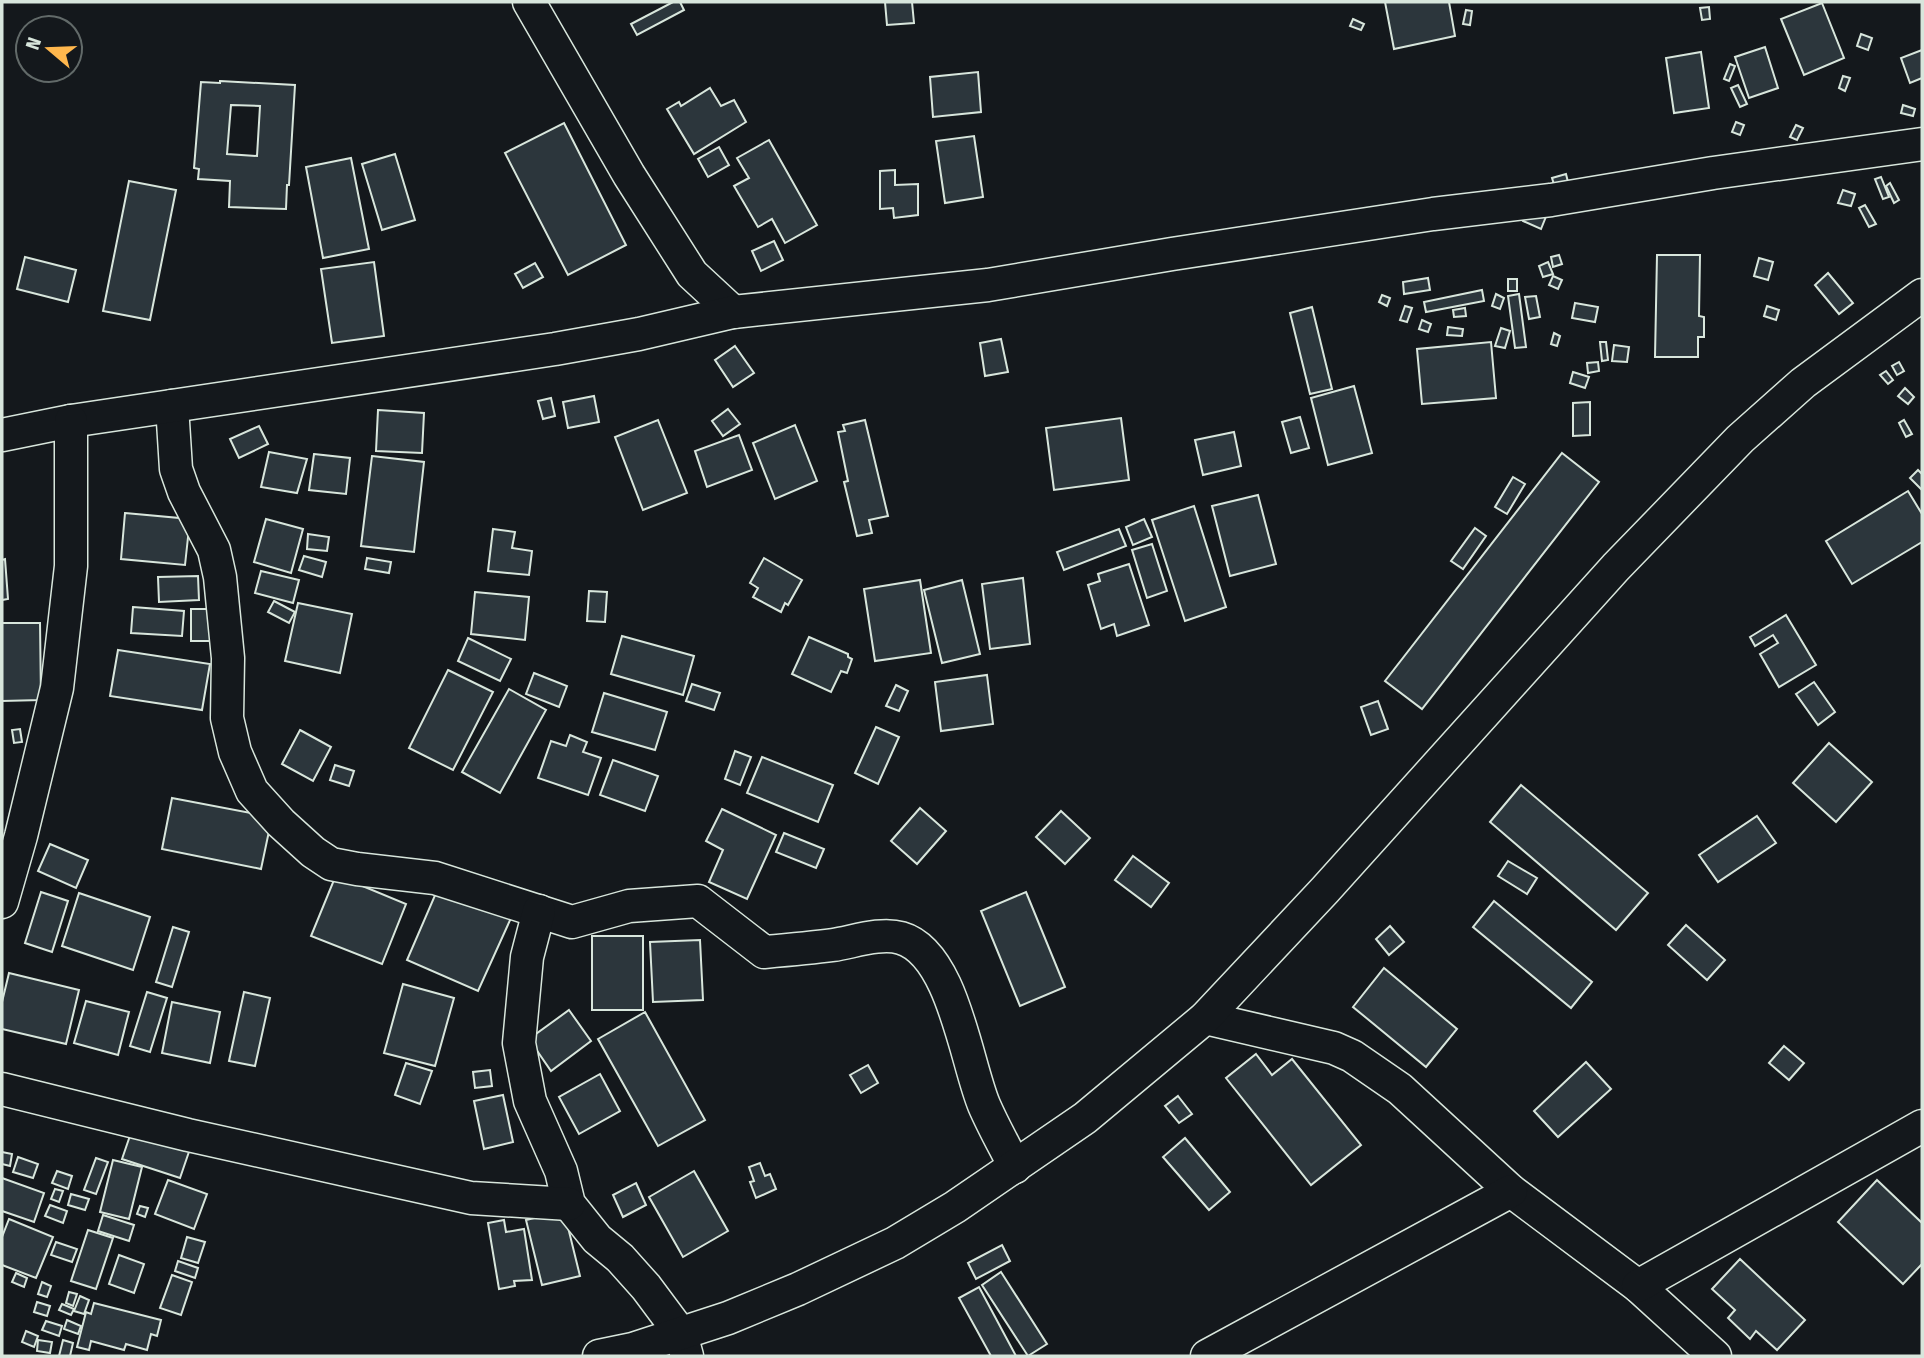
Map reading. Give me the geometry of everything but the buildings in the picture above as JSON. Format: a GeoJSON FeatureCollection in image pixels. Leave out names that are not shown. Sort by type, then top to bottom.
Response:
{"type":"FeatureCollection","features":[{"type":"Feature","properties":{"kind":"street"},"geometry":{"type":"LineString","coordinates":[[529,2],[629,175],[692,274],[733,312]]}},
{"type":"Feature","properties":{"kind":"street"},"geometry":{"type":"LineString","coordinates":[[2,435],[71,421],[555,349],[639,334],[733,312],[988,285],[1433,214],[1551,200],[1713,173],[1922,144]]}},
{"type":"Feature","properties":{"kind":"street"},"geometry":{"type":"LineString","coordinates":[[599,1356],[684,1345],[895,1243],[1015,1167],[1085,1118],[1205,1018],[1334,880],[1616,567],[1740,439],[1803,383],[1922,295]]}},
{"type":"Feature","properties":{"kind":"street"},"geometry":{"type":"LineString","coordinates":[[172,406],[176,469],[184,492],[214,550],[217,563],[228,658],[227,718],[235,752],[252,791],[304,845],[331,864],[435,878],[572,922],[629,906],[698,901],[764,952],[900,937],[915,944],[933,965],[959,1018],[983,1103],[1015,1167]]}},
{"type":"Feature","properties":{"kind":"street"},"geometry":{"type":"LineString","coordinates":[[2,902],[57,688],[71,566],[71,421]]}},
{"type":"Feature","properties":{"kind":"street"},"geometry":{"type":"LineString","coordinates":[[539,911],[527,957],[519,1043],[530,1101],[561,1171],[569,1204],[597,1239],[620,1258],[646,1287],[684,1345]]}},
{"type":"Feature","properties":{"kind":"street"},"geometry":{"type":"LineString","coordinates":[[1205,1018],[1334,1048],[1352,1056],[1400,1089],[1511,1191],[1638,1286],[1715,1356]]}},
{"type":"Feature","properties":{"kind":"street"},"geometry":{"type":"LineString","coordinates":[[2,1089],[213,1141],[471,1198],[569,1204]]}},
{"type":"Feature","properties":{"kind":"street"},"geometry":{"type":"LineString","coordinates":[[1638,1286],[1922,1126]]}},
{"type":"Feature","properties":{"kind":"street"},"geometry":{"type":"LineString","coordinates":[[1207,1356],[1511,1191]]}}]}
